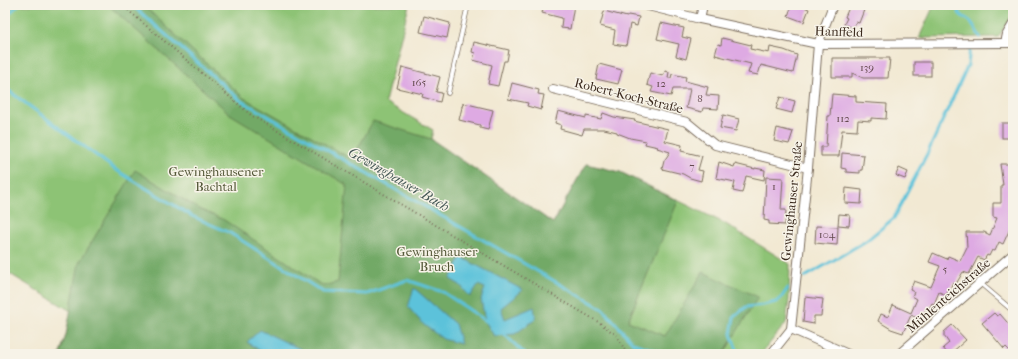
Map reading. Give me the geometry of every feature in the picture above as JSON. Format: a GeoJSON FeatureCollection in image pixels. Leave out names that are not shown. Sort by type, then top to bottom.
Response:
{"type":"FeatureCollection","features":[{"type":"Feature","properties":{"kind":"street","name":"Hanffeld"},"geometry":{"type":"LineString","coordinates":[[644,5],[700,19],[818,44],[1009,43]]}},
{"type":"Feature","properties":{"kind":"street"},"geometry":{"type":"LineString","coordinates":[[700,19],[703,5]]}},
{"type":"Feature","properties":{"kind":"street","name":"Gewinghauser Straße"},"geometry":{"type":"LineString","coordinates":[[790,329],[808,168],[818,44],[833,5]]}},
{"type":"Feature","properties":{"kind":"street"},"geometry":{"type":"LineString","coordinates":[[1009,43],[1007,34],[1013,24]]}},
{"type":"Feature","properties":{"kind":"street","name":"Robert-Koch-Straße"},"geometry":{"type":"LineString","coordinates":[[553,89],[687,122],[716,145],[808,168]]}},
{"type":"Feature","properties":{"kind":"street","name":"Mühlenteichstraße"},"geometry":{"type":"LineString","coordinates":[[899,354],[1013,254]]}},
{"type":"Feature","properties":{"kind":"street"},"geometry":{"type":"LineString","coordinates":[[771,354],[790,329],[848,354]]}},
{"type":"Feature","properties":{"kind":"lane"},"geometry":{"type":"LineString","coordinates":[[448,93],[468,5]]}},
{"type":"Feature","properties":{"kind":"lane"},"geometry":{"type":"LineString","coordinates":[[980,283],[1013,311]]}},
{"type":"Feature","properties":{"kind":"path"},"geometry":{"type":"LineString","coordinates":[[122,5],[251,115],[600,323],[617,336],[627,354]]}},
{"type":"Feature","properties":{"kind":"green space","name":"Gewinghausener Bachtal"},"geometry":{"type":"Polygon","coordinates":[[[5,5],[409,5],[385,102],[433,130],[431,139],[553,223],[586,164],[620,172],[724,223],[790,264],[789,300],[786,323],[761,354],[724,354],[730,343],[665,336],[628,321],[658,248],[60,354],[71,311],[5,271],[5,5]]]}},
{"type":"Feature","properties":{"kind":"green space","name":"Gewinghauser Bruch"},"geometry":{"type":"Polygon","coordinates":[[[108,5],[143,5],[244,98],[352,159],[373,121],[431,139],[553,223],[586,164],[620,172],[678,201],[628,321],[665,336],[703,272],[758,297],[724,354],[60,354],[66,335],[79,263],[135,170],[201,210],[224,220],[323,286],[338,282],[347,185],[230,114],[108,5]]]}},
{"type":"Feature","properties":{"kind":"green space"},"geometry":{"type":"Polygon","coordinates":[[[934,5],[1013,5],[1013,15],[998,37],[919,38],[934,5]]]}},
{"type":"Feature","properties":{"kind":"water"},"geometry":{"type":"Polygon","coordinates":[[[461,257],[523,290],[501,308],[505,319],[534,307],[536,319],[515,334],[494,336],[485,321],[481,299],[485,288],[478,285],[470,297],[460,285],[450,279],[461,257]]]}},
{"type":"Feature","properties":{"kind":"water"},"geometry":{"type":"Polygon","coordinates":[[[414,288],[455,324],[461,344],[443,339],[424,325],[408,307],[414,288]]]}},
{"type":"Feature","properties":{"kind":"water"},"geometry":{"type":"Polygon","coordinates":[[[260,330],[305,351],[265,354],[247,342],[260,330]]]}},
{"type":"Feature","properties":{"kind":"building"},"geometry":{"type":"Polygon","coordinates":[[[544,5],[574,5],[570,29],[561,28],[562,18],[542,13],[544,5]]]}},
{"type":"Feature","properties":{"kind":"building"},"geometry":{"type":"Polygon","coordinates":[[[792,5],[798,5],[809,9],[804,22],[788,16],[792,5]]]}},
{"type":"Feature","properties":{"kind":"building"},"geometry":{"type":"Polygon","coordinates":[[[850,5],[862,5],[860,9],[864,10],[859,23],[856,22],[853,28],[844,24],[850,5]]]}},
{"type":"Feature","properties":{"kind":"building"},"geometry":{"type":"Polygon","coordinates":[[[604,11],[627,17],[628,15],[639,17],[637,26],[630,24],[626,46],[613,44],[615,30],[600,26],[604,11]]]}},
{"type":"Feature","properties":{"kind":"building"},"geometry":{"type":"Polygon","coordinates":[[[424,16],[450,23],[447,38],[420,32],[424,16]]]}},
{"type":"Feature","properties":{"kind":"building"},"geometry":{"type":"Polygon","coordinates":[[[661,23],[684,28],[682,37],[691,39],[686,59],[676,56],[679,44],[657,39],[661,23]]]}},
{"type":"Feature","properties":{"kind":"building"},"geometry":{"type":"Polygon","coordinates":[[[722,38],[751,45],[750,49],[769,53],[770,47],[797,55],[793,73],[761,65],[758,75],[748,73],[751,64],[715,55],[718,44],[721,45],[722,38]]]}},
{"type":"Feature","properties":{"kind":"building"},"geometry":{"type":"Polygon","coordinates":[[[474,42],[509,50],[507,61],[504,61],[498,86],[488,84],[492,65],[473,60],[475,53],[472,52],[474,42]]]}},
{"type":"Feature","properties":{"kind":"building"},"geometry":{"type":"Polygon","coordinates":[[[832,58],[890,58],[888,78],[863,78],[852,73],[852,77],[832,77],[832,58]]]}},
{"type":"Feature","properties":{"kind":"building"},"geometry":{"type":"Polygon","coordinates":[[[914,62],[931,62],[931,76],[914,76],[914,62]]]}},
{"type":"Feature","properties":{"kind":"building"},"geometry":{"type":"Polygon","coordinates":[[[599,64],[622,70],[618,84],[596,79],[599,64]]]}},
{"type":"Feature","properties":{"kind":"building"},"geometry":{"type":"Polygon","coordinates":[[[402,67],[440,77],[436,92],[442,93],[440,102],[422,97],[423,94],[397,88],[402,67]]]}},
{"type":"Feature","properties":{"kind":"building"},"geometry":{"type":"Polygon","coordinates":[[[665,71],[669,72],[668,78],[671,78],[672,74],[686,77],[685,81],[708,87],[706,95],[719,96],[718,109],[703,108],[702,112],[686,108],[690,89],[673,89],[671,96],[651,92],[653,87],[647,85],[650,73],[663,76],[665,71]]]}},
{"type":"Feature","properties":{"kind":"building"},"geometry":{"type":"Polygon","coordinates":[[[512,83],[539,90],[538,94],[544,95],[541,110],[527,106],[528,103],[508,99],[512,83]]]}},
{"type":"Feature","properties":{"kind":"building"},"geometry":{"type":"Polygon","coordinates":[[[832,94],[856,96],[856,102],[887,104],[886,119],[871,118],[871,121],[858,120],[857,131],[842,130],[839,156],[821,156],[821,147],[826,147],[828,116],[830,116],[832,94]]]}},
{"type":"Feature","properties":{"kind":"building"},"geometry":{"type":"Polygon","coordinates":[[[780,97],[795,101],[792,113],[776,109],[780,97]]]}},
{"type":"Feature","properties":{"kind":"building"},"geometry":{"type":"Polygon","coordinates":[[[463,103],[493,110],[488,130],[480,128],[480,125],[459,120],[463,103]]]}},
{"type":"Feature","properties":{"kind":"building"},"geometry":{"type":"Polygon","coordinates":[[[558,111],[586,118],[586,116],[601,119],[603,113],[614,117],[635,120],[634,121],[668,129],[665,141],[682,145],[681,151],[702,156],[698,170],[703,171],[701,181],[683,174],[662,169],[664,161],[670,152],[645,144],[646,141],[630,138],[617,132],[604,129],[584,129],[582,135],[560,129],[561,125],[555,123],[558,111]]]}},
{"type":"Feature","properties":{"kind":"building"},"geometry":{"type":"Polygon","coordinates":[[[723,115],[739,119],[736,131],[720,128],[723,115]]]}},
{"type":"Feature","properties":{"kind":"building"},"geometry":{"type":"Polygon","coordinates":[[[1002,123],[1013,123],[1013,138],[1002,138],[1002,123]]]}},
{"type":"Feature","properties":{"kind":"building"},"geometry":{"type":"Polygon","coordinates":[[[777,128],[793,132],[789,144],[774,141],[777,128]]]}},
{"type":"Feature","properties":{"kind":"building"},"geometry":{"type":"Polygon","coordinates":[[[842,153],[864,155],[862,170],[860,170],[860,173],[846,172],[846,169],[841,168],[842,153]]]}},
{"type":"Feature","properties":{"kind":"building"},"geometry":{"type":"Polygon","coordinates":[[[719,162],[734,167],[735,164],[765,170],[764,180],[746,176],[742,193],[733,191],[735,182],[716,178],[719,162]]]}},
{"type":"Feature","properties":{"kind":"building"},"geometry":{"type":"Polygon","coordinates":[[[1000,164],[1013,164],[1013,222],[1003,244],[999,242],[995,251],[992,250],[989,256],[987,255],[984,260],[978,257],[969,274],[963,272],[956,284],[953,282],[946,295],[939,292],[934,304],[932,303],[929,309],[927,308],[921,320],[911,315],[903,333],[891,329],[878,321],[881,314],[888,317],[893,305],[911,313],[917,299],[912,296],[914,292],[910,290],[914,281],[931,287],[940,266],[929,262],[933,253],[947,259],[948,256],[960,261],[967,247],[966,232],[984,232],[990,235],[997,218],[993,217],[993,203],[1001,203],[1001,185],[1003,185],[1000,164]]]}},
{"type":"Feature","properties":{"kind":"building"},"geometry":{"type":"Polygon","coordinates":[[[899,168],[908,172],[905,179],[896,175],[899,168]]]}},
{"type":"Feature","properties":{"kind":"building"},"geometry":{"type":"Polygon","coordinates":[[[766,177],[783,178],[781,210],[786,210],[785,225],[769,224],[769,221],[764,220],[766,177]]]}},
{"type":"Feature","properties":{"kind":"building"},"geometry":{"type":"Polygon","coordinates":[[[846,188],[862,190],[861,204],[845,203],[846,188]]]}},
{"type":"Feature","properties":{"kind":"building"},"geometry":{"type":"Polygon","coordinates":[[[839,214],[850,215],[849,226],[838,225],[839,214]]]}},
{"type":"Feature","properties":{"kind":"building"},"geometry":{"type":"Polygon","coordinates":[[[816,226],[838,227],[837,245],[815,243],[816,226]]]}},
{"type":"Feature","properties":{"kind":"building"},"geometry":{"type":"Polygon","coordinates":[[[805,297],[823,299],[821,316],[814,316],[814,324],[803,322],[805,297]]]}},
{"type":"Feature","properties":{"kind":"building"},"geometry":{"type":"Polygon","coordinates":[[[994,313],[997,316],[1000,314],[1013,329],[1013,354],[1006,347],[1004,349],[982,323],[994,313]]]}},
{"type":"Feature","properties":{"kind":"building"},"geometry":{"type":"Polygon","coordinates":[[[952,325],[966,340],[951,353],[947,353],[943,348],[949,343],[944,336],[944,332],[952,325]]]}},
{"type":"Feature","properties":{"kind":"waterway"},"geometry":{"type":"LineString","coordinates":[[5,18],[18,5]]}},
{"type":"Feature","properties":{"kind":"waterway","name":"Gewinghauser Bach"},"geometry":{"type":"LineString","coordinates":[[132,5],[240,100],[603,309],[633,343],[666,354]]}},
{"type":"Feature","properties":{"kind":"waterway"},"geometry":{"type":"LineString","coordinates":[[957,5],[958,12],[971,22],[980,37]]}},
{"type":"Feature","properties":{"kind":"waterway"},"geometry":{"type":"LineString","coordinates":[[805,277],[866,241],[894,218],[928,152],[968,65],[970,48]]}},
{"type":"Feature","properties":{"kind":"waterway"},"geometry":{"type":"LineString","coordinates":[[5,88],[116,170],[192,216],[230,233],[323,292],[367,294],[407,280],[443,292],[489,323]]}},
{"type":"Feature","properties":{"kind":"waterway"},"geometry":{"type":"LineString","coordinates":[[736,354],[737,350],[731,334],[734,317],[746,307],[776,302],[788,288]]}},
{"type":"Feature","properties":{"kind":"waterway"},"geometry":{"type":"LineString","coordinates":[[503,333],[525,354]]}}]}
